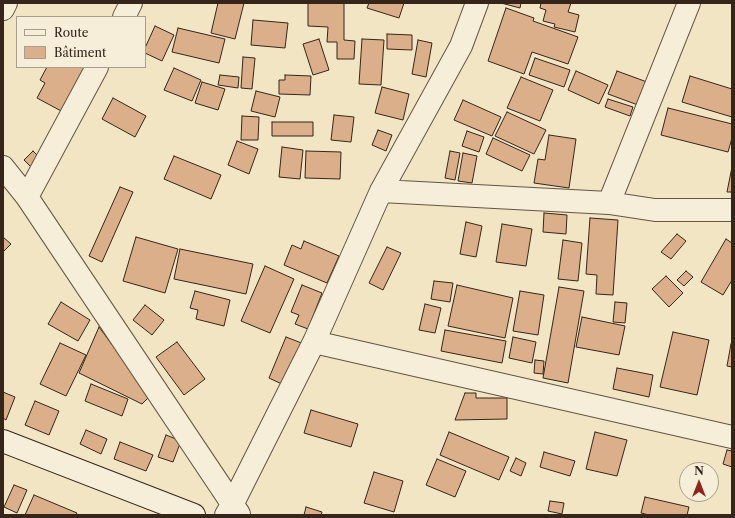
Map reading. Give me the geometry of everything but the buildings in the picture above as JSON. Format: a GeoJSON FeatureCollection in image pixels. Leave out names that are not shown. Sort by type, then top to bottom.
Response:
{"type":"FeatureCollection","features":[{"type":"Feature","properties":{"kind":"street"},"geometry":{"type":"LineString","coordinates":[[3,9],[6,3]]}},
{"type":"Feature","properties":{"kind":"street"},"geometry":{"type":"LineString","coordinates":[[124,16],[131,3]]}},
{"type":"Feature","properties":{"kind":"street"},"geometry":{"type":"LineString","coordinates":[[232,512],[314,342],[380,191],[461,46],[477,3]]}},
{"type":"Feature","properties":{"kind":"street"},"geometry":{"type":"LineString","coordinates":[[609,203],[689,3]]}},
{"type":"Feature","properties":{"kind":"street"},"geometry":{"type":"LineString","coordinates":[[27,197],[96,68]]}},
{"type":"Feature","properties":{"kind":"street"},"geometry":{"type":"LineString","coordinates":[[3,167],[27,197],[232,512]]}},
{"type":"Feature","properties":{"kind":"street"},"geometry":{"type":"LineString","coordinates":[[380,191],[609,203],[655,210],[732,210]]}},
{"type":"Feature","properties":{"kind":"street"},"geometry":{"type":"LineString","coordinates":[[314,342],[732,437]]}},
{"type":"Feature","properties":{"kind":"street"},"geometry":{"type":"LineString","coordinates":[[3,441],[194,515]]}}]}
